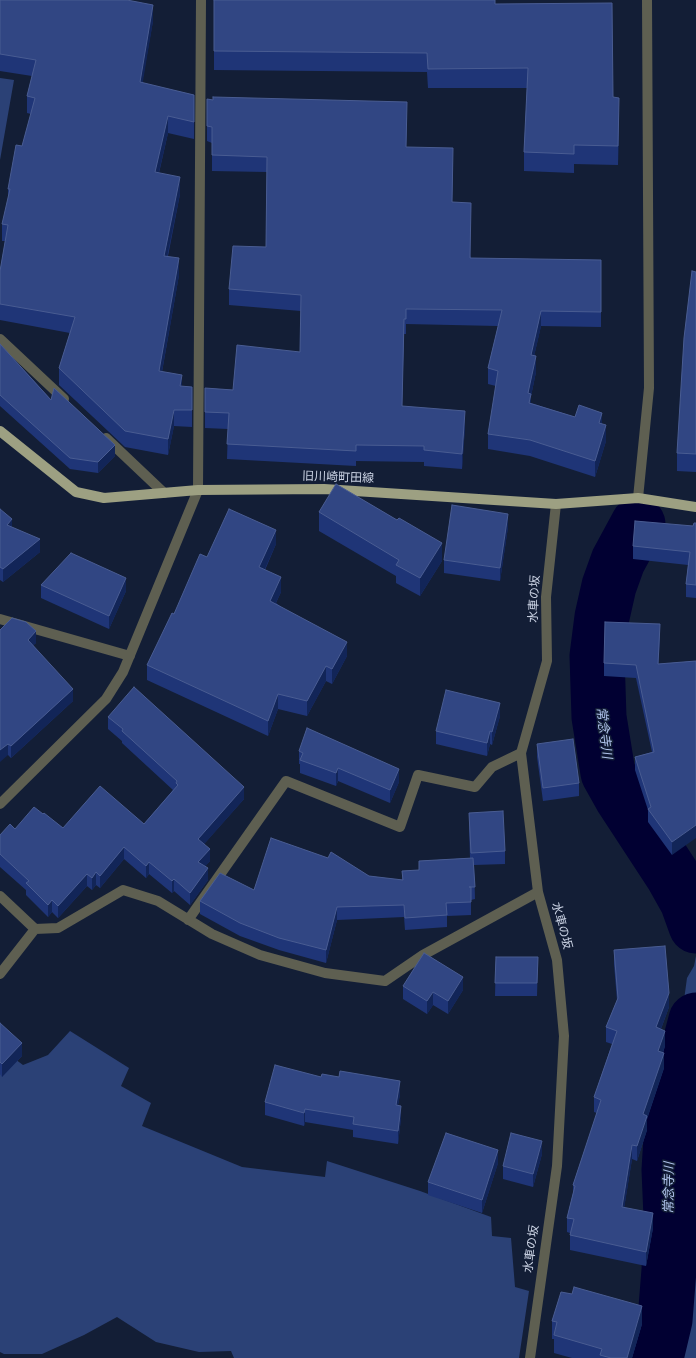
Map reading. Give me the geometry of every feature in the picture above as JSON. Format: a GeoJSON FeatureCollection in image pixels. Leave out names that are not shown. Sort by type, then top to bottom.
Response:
{"type":"FeatureCollection","features":[{"type":"Feature","properties":{"kind":"main road","name":"旧川崎町田線"},"geometry":{"type":"LineString","coordinates":[[0,431],[76,492],[104,498],[198,490],[324,489],[556,504],[638,498],[696,507]]}},
{"type":"Feature","properties":{"kind":"street"},"geometry":{"type":"LineString","coordinates":[[0,804],[106,699],[123,672],[198,490],[201,0]]}},
{"type":"Feature","properties":{"kind":"street"},"geometry":{"type":"LineString","coordinates":[[638,498],[649,388],[647,0]]}},
{"type":"Feature","properties":{"kind":"street"},"geometry":{"type":"LineString","coordinates":[[0,339],[74,408]]}},
{"type":"Feature","properties":{"kind":"street"},"geometry":{"type":"LineString","coordinates":[[96,429],[164,493]]}},
{"type":"Feature","properties":{"kind":"street","name":"水車の坂"},"geometry":{"type":"LineString","coordinates":[[530,1358],[557,1166],[564,1036],[557,960],[538,892],[522,753],[547,661],[546,596],[556,504]]}},
{"type":"Feature","properties":{"kind":"street"},"geometry":{"type":"LineString","coordinates":[[0,619],[130,656]]}},
{"type":"Feature","properties":{"kind":"street"},"geometry":{"type":"LineString","coordinates":[[188,920],[286,781],[400,827],[418,775],[476,787],[492,767],[522,753]]}},
{"type":"Feature","properties":{"kind":"street"},"geometry":{"type":"LineString","coordinates":[[0,896],[35,929],[58,928],[123,890],[158,901],[212,934],[260,955],[325,973],[385,981],[423,955],[538,892]]}},
{"type":"Feature","properties":{"kind":"street"},"geometry":{"type":"LineString","coordinates":[[0,974],[35,929]]}},
{"type":"Feature","properties":{"kind":"shaded area"},"geometry":{"type":"Polygon","coordinates":[[[0,78],[14,80],[0,160],[0,78]]]}},
{"type":"Feature","properties":{"kind":"shaded area"},"geometry":{"type":"Polygon","coordinates":[[[696,956],[696,1358],[661,1358],[669,1318],[679,1187],[663,1182],[667,1125],[687,978],[694,966],[696,956]]]}},
{"type":"Feature","properties":{"kind":"shaded area"},"geometry":{"type":"Polygon","coordinates":[[[70,1031],[129,1068],[121,1086],[151,1103],[142,1126],[242,1167],[325,1177],[327,1161],[420,1191],[491,1217],[492,1236],[511,1238],[515,1287],[529,1291],[519,1358],[234,1358],[231,1351],[199,1352],[156,1342],[117,1317],[84,1335],[42,1354],[4,1354],[0,1352],[0,1048],[23,1065],[48,1055],[70,1031]]]}},
{"type":"Feature","properties":{"kind":"building"},"geometry":{"type":"Polygon","coordinates":[[[0,0],[127,0],[153,5],[140,82],[194,95],[194,122],[168,116],[155,172],[180,177],[164,256],[179,258],[159,371],[182,375],[180,386],[192,387],[192,410],[174,410],[168,439],[125,431],[59,368],[75,317],[0,304],[0,271],[8,225],[2,224],[10,189],[8,189],[16,145],[22,146],[35,98],[27,96],[36,60],[0,54],[0,0]]]}},
{"type":"Feature","properties":{"kind":"building"},"geometry":{"type":"Polygon","coordinates":[[[214,0],[495,0],[495,4],[612,3],[613,97],[619,98],[618,146],[574,145],[574,154],[524,152],[528,68],[428,69],[427,53],[214,51],[214,0]]]}},
{"type":"Feature","properties":{"kind":"building"},"geometry":{"type":"Polygon","coordinates":[[[213,97],[407,102],[406,147],[453,148],[452,202],[471,203],[470,258],[601,260],[601,312],[541,311],[531,355],[536,356],[528,393],[531,394],[529,403],[575,417],[579,405],[602,413],[599,423],[606,425],[595,461],[530,440],[488,434],[498,371],[488,368],[502,310],[406,309],[406,319],[404,319],[402,406],[465,411],[462,454],[424,450],[424,446],[356,445],[356,451],[227,444],[229,413],[205,412],[205,388],[233,390],[237,345],[300,352],[301,295],[229,289],[233,246],[266,247],[267,157],[212,155],[212,127],[207,126],[207,99],[213,100],[213,97]]]}},
{"type":"Feature","properties":{"kind":"building"},"geometry":{"type":"Polygon","coordinates":[[[692,271],[696,272],[696,454],[677,453],[684,338],[692,271]]]}},
{"type":"Feature","properties":{"kind":"building"},"geometry":{"type":"Polygon","coordinates":[[[0,344],[51,400],[54,388],[115,445],[98,462],[70,458],[0,395],[0,344]]]}},
{"type":"Feature","properties":{"kind":"building"},"geometry":{"type":"Polygon","coordinates":[[[336,484],[397,520],[399,518],[442,543],[420,578],[396,565],[399,560],[319,512],[336,484]]]}},
{"type":"Feature","properties":{"kind":"building"},"geometry":{"type":"Polygon","coordinates":[[[452,505],[508,514],[500,568],[444,560],[452,505]]]}},
{"type":"Feature","properties":{"kind":"building"},"geometry":{"type":"Polygon","coordinates":[[[0,509],[12,519],[7,525],[40,539],[3,569],[0,567],[0,509]]]}},
{"type":"Feature","properties":{"kind":"building"},"geometry":{"type":"Polygon","coordinates":[[[229,509],[276,530],[259,567],[281,577],[270,601],[347,642],[332,669],[326,666],[307,701],[278,694],[268,721],[147,665],[172,613],[174,614],[200,554],[207,557],[229,509]]]}},
{"type":"Feature","properties":{"kind":"building"},"geometry":{"type":"Polygon","coordinates":[[[635,521],[693,526],[694,523],[696,523],[696,585],[686,584],[690,552],[633,546],[635,521]]]}},
{"type":"Feature","properties":{"kind":"building"},"geometry":{"type":"Polygon","coordinates":[[[71,553],[126,578],[109,616],[41,585],[71,553]]]}},
{"type":"Feature","properties":{"kind":"building"},"geometry":{"type":"Polygon","coordinates":[[[12,618],[26,622],[36,631],[28,640],[73,689],[11,746],[8,744],[0,750],[0,630],[12,618]]]}},
{"type":"Feature","properties":{"kind":"building"},"geometry":{"type":"Polygon","coordinates":[[[605,622],[660,624],[658,664],[696,661],[696,825],[672,842],[648,809],[651,807],[635,757],[654,752],[636,665],[604,663],[605,622]]]}},
{"type":"Feature","properties":{"kind":"building"},"geometry":{"type":"Polygon","coordinates":[[[134,687],[244,787],[198,839],[210,849],[198,862],[208,868],[190,893],[174,879],[172,881],[149,862],[146,866],[124,847],[100,876],[96,872],[92,878],[87,874],[58,906],[52,900],[48,905],[26,883],[29,881],[0,854],[0,835],[10,824],[15,829],[34,807],[63,828],[100,786],[144,824],[178,785],[176,783],[177,781],[122,731],[123,729],[108,717],[134,687]]]}},
{"type":"Feature","properties":{"kind":"building"},"geometry":{"type":"Polygon","coordinates":[[[446,690],[500,703],[492,732],[490,731],[487,743],[436,731],[446,690]]]}},
{"type":"Feature","properties":{"kind":"building"},"geometry":{"type":"Polygon","coordinates":[[[307,728],[399,769],[390,790],[338,768],[336,773],[300,760],[303,753],[299,751],[307,728]]]}},
{"type":"Feature","properties":{"kind":"building"},"geometry":{"type":"Polygon","coordinates":[[[573,739],[579,783],[543,788],[537,744],[573,739]]]}},
{"type":"Feature","properties":{"kind":"building"},"geometry":{"type":"Polygon","coordinates":[[[503,811],[505,851],[471,853],[469,813],[503,811]]]}},
{"type":"Feature","properties":{"kind":"building"},"geometry":{"type":"Polygon","coordinates":[[[271,838],[328,858],[331,852],[369,876],[403,880],[402,871],[419,870],[419,861],[473,858],[475,887],[471,887],[471,902],[446,903],[447,915],[405,918],[404,905],[337,907],[326,950],[279,938],[240,923],[200,901],[220,873],[254,890],[271,838]]]}},
{"type":"Feature","properties":{"kind":"building"},"geometry":{"type":"Polygon","coordinates":[[[665,946],[669,993],[656,1027],[665,1031],[658,1051],[664,1053],[643,1114],[647,1116],[637,1146],[632,1145],[622,1207],[653,1213],[646,1252],[570,1235],[574,1219],[567,1218],[575,1186],[573,1185],[601,1100],[594,1097],[617,1031],[606,1027],[618,998],[614,950],[665,946]]]}},
{"type":"Feature","properties":{"kind":"building"},"geometry":{"type":"Polygon","coordinates":[[[424,953],[463,977],[448,1001],[433,992],[427,1001],[403,986],[424,953]]]}},
{"type":"Feature","properties":{"kind":"building"},"geometry":{"type":"Polygon","coordinates":[[[496,957],[538,957],[537,983],[495,983],[496,957]]]}},
{"type":"Feature","properties":{"kind":"building"},"geometry":{"type":"Polygon","coordinates":[[[0,1023],[22,1043],[2,1064],[0,1062],[0,1023]]]}},
{"type":"Feature","properties":{"kind":"building"},"geometry":{"type":"Polygon","coordinates":[[[275,1065],[321,1077],[322,1074],[339,1077],[340,1071],[400,1081],[396,1105],[401,1106],[398,1131],[353,1124],[354,1117],[305,1109],[304,1113],[265,1102],[275,1065]]]}},
{"type":"Feature","properties":{"kind":"building"},"geometry":{"type":"Polygon","coordinates":[[[446,1133],[498,1150],[482,1200],[428,1182],[446,1133]]]}},
{"type":"Feature","properties":{"kind":"building"},"geometry":{"type":"Polygon","coordinates":[[[511,1133],[542,1141],[533,1174],[503,1166],[511,1133]]]}},
{"type":"Feature","properties":{"kind":"building"},"geometry":{"type":"Polygon","coordinates":[[[574,1287],[642,1306],[627,1358],[611,1358],[600,1355],[602,1349],[554,1335],[557,1322],[552,1321],[561,1292],[572,1294],[574,1287]]]}},
{"type":"Feature","properties":{"kind":"waterway","name":"常念寺川"},"geometry":{"type":"LineString","coordinates":[[638,524],[618,561],[609,586],[602,617],[597,656],[599,717],[608,773],[622,798],[673,876],[687,901],[696,926]]}},
{"type":"Feature","properties":{"kind":"waterway","name":"常念寺川"},"geometry":{"type":"LineString","coordinates":[[656,1358],[665,1320],[669,1270],[671,1217],[669,1170],[671,1138],[688,1050],[696,1020]]}}]}
